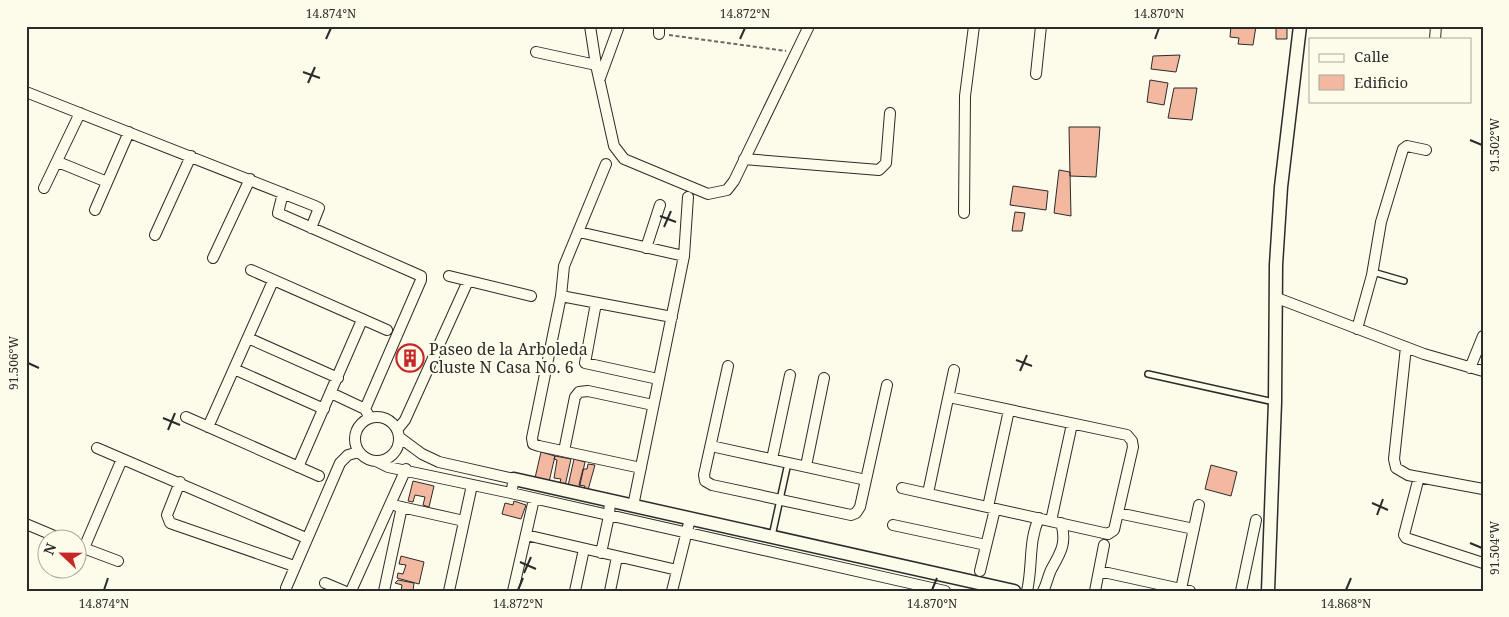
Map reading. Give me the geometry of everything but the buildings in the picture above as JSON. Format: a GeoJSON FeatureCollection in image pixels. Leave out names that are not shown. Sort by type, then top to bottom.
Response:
{"type":"FeatureCollection","features":[{"type":"Feature","properties":{"kind":"street"},"geometry":{"type":"LineString","coordinates":[[590,26],[596,65],[614,146],[624,159],[708,194],[727,190],[798,52],[809,26]]}},
{"type":"Feature","properties":{"kind":"street"},"geometry":{"type":"LineString","coordinates":[[600,78],[619,26]]}},
{"type":"Feature","properties":{"kind":"street"},"geometry":{"type":"LineString","coordinates":[[964,213],[965,96],[974,26]]}},
{"type":"Feature","properties":{"kind":"street"},"geometry":{"type":"LineString","coordinates":[[1036,74],[1041,26]]}},
{"type":"Feature","properties":{"kind":"street"},"geometry":{"type":"LineString","coordinates":[[1268,591],[1281,187],[1300,26]]}},
{"type":"Feature","properties":{"kind":"street"},"geometry":{"type":"LineString","coordinates":[[536,52],[596,65]]}},
{"type":"Feature","properties":{"kind":"street"},"geometry":{"type":"LineString","coordinates":[[26,92],[250,179],[318,208],[312,228]]}},
{"type":"Feature","properties":{"kind":"street"},"geometry":{"type":"LineString","coordinates":[[44,188],[80,113]]}},
{"type":"Feature","properties":{"kind":"street"},"geometry":{"type":"LineString","coordinates":[[744,159],[879,170],[886,163],[890,113]]}},
{"type":"Feature","properties":{"kind":"street"},"geometry":{"type":"LineString","coordinates":[[95,210],[130,132]]}},
{"type":"Feature","properties":{"kind":"street"},"geometry":{"type":"LineString","coordinates":[[1356,329],[1373,272],[1381,222],[1403,149],[1407,146],[1426,150]]}},
{"type":"Feature","properties":{"kind":"street"},"geometry":{"type":"LineString","coordinates":[[155,235],[191,156]]}},
{"type":"Feature","properties":{"kind":"street"},"geometry":{"type":"LineString","coordinates":[[58,162],[107,182]]}},
{"type":"Feature","properties":{"kind":"street"},"geometry":{"type":"LineString","coordinates":[[606,164],[564,266],[561,296],[532,438],[533,444],[539,446],[641,468]]}},
{"type":"Feature","properties":{"kind":"street"},"geometry":{"type":"LineString","coordinates":[[213,258],[250,179]]}},
{"type":"Feature","properties":{"kind":"street"},"geometry":{"type":"LineString","coordinates":[[283,193],[278,213],[421,276],[368,413],[356,432],[355,439],[359,452],[370,460],[388,466],[686,534],[945,591]]}},
{"type":"Feature","properties":{"kind":"street"},"geometry":{"type":"LineString","coordinates":[[633,506],[684,256],[688,196]]}},
{"type":"Feature","properties":{"kind":"street"},"geometry":{"type":"LineString","coordinates":[[646,248],[660,205]]}},
{"type":"Feature","properties":{"kind":"street"},"geometry":{"type":"LineString","coordinates":[[579,232],[684,256]]}},
{"type":"Feature","properties":{"kind":"street"},"geometry":{"type":"LineString","coordinates":[[251,270],[387,330]]}},
{"type":"Feature","properties":{"kind":"street"},"geometry":{"type":"LineString","coordinates":[[450,276],[531,296]]}},
{"type":"Feature","properties":{"kind":"street"},"geometry":{"type":"LineString","coordinates":[[208,427],[273,280]]}},
{"type":"Feature","properties":{"kind":"street"},"geometry":{"type":"LineString","coordinates":[[398,434],[468,281]]}},
{"type":"Feature","properties":{"kind":"street"},"geometry":{"type":"LineString","coordinates":[[561,296],[672,317]]}},
{"type":"Feature","properties":{"kind":"street"},"geometry":{"type":"LineString","coordinates":[[1276,298],[1406,348],[1483,371]]}},
{"type":"Feature","properties":{"kind":"street"},"geometry":{"type":"LineString","coordinates":[[596,303],[585,363],[658,378]]}},
{"type":"Feature","properties":{"kind":"street"},"geometry":{"type":"LineString","coordinates":[[298,467],[362,320]]}},
{"type":"Feature","properties":{"kind":"street"},"geometry":{"type":"LineString","coordinates":[[1470,368],[1483,336]]}},
{"type":"Feature","properties":{"kind":"street"},"geometry":{"type":"LineString","coordinates":[[248,338],[338,378]]}},
{"type":"Feature","properties":{"kind":"street"},"geometry":{"type":"LineString","coordinates":[[1406,348],[1394,463],[1396,468],[1402,473],[1483,489]]}},
{"type":"Feature","properties":{"kind":"street"},"geometry":{"type":"LineString","coordinates":[[728,366],[704,475],[706,482],[854,515],[860,507],[887,385]]}},
{"type":"Feature","properties":{"kind":"street"},"geometry":{"type":"LineString","coordinates":[[234,369],[324,409]]}},
{"type":"Feature","properties":{"kind":"street"},"geometry":{"type":"LineString","coordinates":[[928,493],[954,370]]}},
{"type":"Feature","properties":{"kind":"street"},"geometry":{"type":"LineString","coordinates":[[772,458],[790,375]]}},
{"type":"Feature","properties":{"kind":"street"},"geometry":{"type":"LineString","coordinates":[[806,466],[824,378]]}},
{"type":"Feature","properties":{"kind":"street"},"geometry":{"type":"LineString","coordinates":[[564,451],[575,397],[579,392],[588,391],[653,405]]}},
{"type":"Feature","properties":{"kind":"street"},"geometry":{"type":"LineString","coordinates":[[331,394],[394,425],[398,434],[398,445],[390,456],[376,461]]}},
{"type":"Feature","properties":{"kind":"street"},"geometry":{"type":"LineString","coordinates":[[902,488],[1108,534],[1114,530],[1133,447],[1132,441],[1127,436],[949,397]]}},
{"type":"Feature","properties":{"kind":"street"},"geometry":{"type":"LineString","coordinates":[[980,571],[1009,410]]}},
{"type":"Feature","properties":{"kind":"street"},"geometry":{"type":"LineString","coordinates":[[186,417],[319,476]]}},
{"type":"Feature","properties":{"kind":"street"},"geometry":{"type":"LineString","coordinates":[[1051,521],[1072,424]]}},
{"type":"Feature","properties":{"kind":"street"},"geometry":{"type":"LineString","coordinates":[[398,434],[422,454],[438,462],[1014,591]]}},
{"type":"Feature","properties":{"kind":"street"},"geometry":{"type":"LineString","coordinates":[[711,446],[866,480]]}},
{"type":"Feature","properties":{"kind":"street"},"geometry":{"type":"LineString","coordinates":[[97,448],[180,482],[306,538]]}},
{"type":"Feature","properties":{"kind":"street"},"geometry":{"type":"LineString","coordinates":[[286,588],[340,463],[348,455],[359,452]]}},
{"type":"Feature","properties":{"kind":"street"},"geometry":{"type":"LineString","coordinates":[[88,532],[122,459]]}},
{"type":"Feature","properties":{"kind":"street"},"geometry":{"type":"LineString","coordinates":[[351,591],[406,469]]}},
{"type":"Feature","properties":{"kind":"street"},"geometry":{"type":"LineString","coordinates":[[1419,477],[1404,535],[1406,538],[1483,563]]}},
{"type":"Feature","properties":{"kind":"street"},"geometry":{"type":"LineString","coordinates":[[511,493],[514,479]]}},
{"type":"Feature","properties":{"kind":"street"},"geometry":{"type":"LineString","coordinates":[[180,482],[168,515],[170,523],[294,566]]}},
{"type":"Feature","properties":{"kind":"street"},"geometry":{"type":"LineString","coordinates":[[449,591],[472,485]]}},
{"type":"Feature","properties":{"kind":"street"},"geometry":{"type":"LineString","coordinates":[[513,591],[534,499]]}},
{"type":"Feature","properties":{"kind":"street"},"geometry":{"type":"LineString","coordinates":[[601,553],[610,516],[610,500]]}},
{"type":"Feature","properties":{"kind":"street"},"geometry":{"type":"LineString","coordinates":[[391,504],[464,521]]}},
{"type":"Feature","properties":{"kind":"street"},"geometry":{"type":"LineString","coordinates":[[1099,571],[1185,590],[1194,529],[1200,505]]}},
{"type":"Feature","properties":{"kind":"street"},"geometry":{"type":"LineString","coordinates":[[384,591],[402,507]]}},
{"type":"Feature","properties":{"kind":"street"},"geometry":{"type":"LineString","coordinates":[[1118,513],[1194,529]]}},
{"type":"Feature","properties":{"kind":"street"},"geometry":{"type":"LineString","coordinates":[[1028,591],[1032,571],[1030,551],[1039,518]]}},
{"type":"Feature","properties":{"kind":"street"},"geometry":{"type":"LineString","coordinates":[[672,591],[690,519]]}},
{"type":"Feature","properties":{"kind":"street"},"geometry":{"type":"LineString","coordinates":[[1241,591],[1256,520]]}},
{"type":"Feature","properties":{"kind":"street"},"geometry":{"type":"LineString","coordinates":[[1043,591],[1052,568],[1061,553],[1065,536],[1062,523]]}},
{"type":"Feature","properties":{"kind":"street"},"geometry":{"type":"LineString","coordinates":[[26,524],[40,530]]}},
{"type":"Feature","properties":{"kind":"street"},"geometry":{"type":"LineString","coordinates":[[893,525],[986,545]]}},
{"type":"Feature","properties":{"kind":"street"},"geometry":{"type":"LineString","coordinates":[[526,535],[677,570]]}},
{"type":"Feature","properties":{"kind":"street"},"geometry":{"type":"LineString","coordinates":[[1096,591],[1104,546]]}},
{"type":"Feature","properties":{"kind":"street"},"geometry":{"type":"LineString","coordinates":[[575,591],[584,549]]}},
{"type":"Feature","properties":{"kind":"street"},"geometry":{"type":"LineString","coordinates":[[88,550],[118,561]]}},
{"type":"Feature","properties":{"kind":"street"},"geometry":{"type":"LineString","coordinates":[[610,591],[617,557]]}},
{"type":"Feature","properties":{"kind":"street"},"geometry":{"type":"LineString","coordinates":[[325,583],[344,591]]}},
{"type":"Feature","properties":{"kind":"lane"},"geometry":{"type":"LineString","coordinates":[[1373,272],[1404,281]]}},
{"type":"Feature","properties":{"kind":"lane"},"geometry":{"type":"LineString","coordinates":[[1148,374],[1275,402]]}},
{"type":"Feature","properties":{"kind":"lane"},"geometry":{"type":"LineString","coordinates":[[772,537],[788,463]]}},
{"type":"Feature","properties":{"kind":"path"},"geometry":{"type":"LineString","coordinates":[[659,30],[798,52]]}},
{"type":"Feature","properties":{"kind":"place","name":"Paseo de la Arboleda Cluste N Casa No. 6"},"geometry":{"type":"Point","coordinates":[410,358]}}]}
